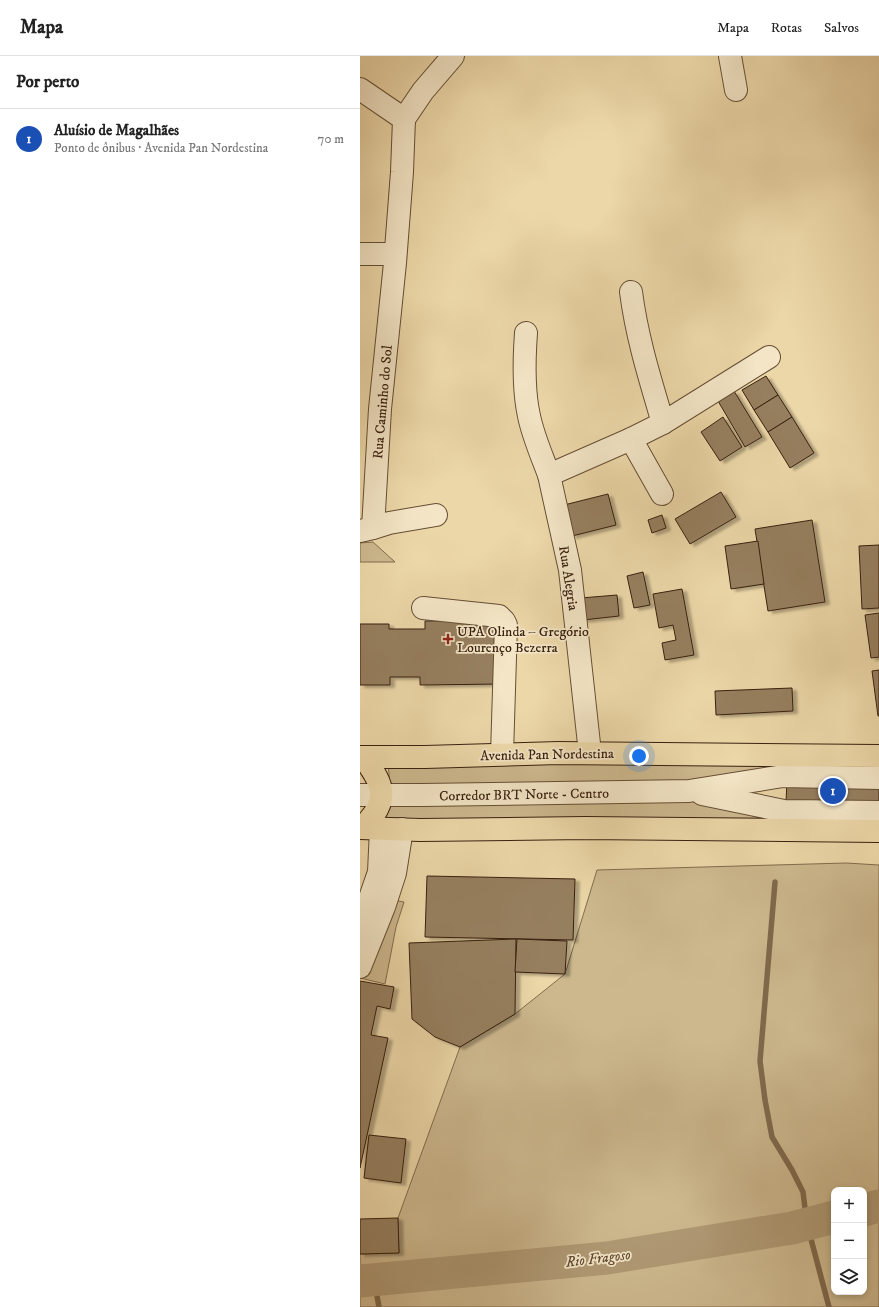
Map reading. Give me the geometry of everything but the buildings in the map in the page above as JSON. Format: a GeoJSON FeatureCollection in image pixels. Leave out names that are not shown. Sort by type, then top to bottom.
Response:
{"type":"FeatureCollection","features":[{"type":"Feature","properties":{"kind":"highway","name":"Avenida Pan Nordestina"},"geometry":{"type":"LineString","coordinates":[[361,757],[590,753],[879,756]]}},
{"type":"Feature","properties":{"kind":"highway"},"geometry":{"type":"LineString","coordinates":[[361,757],[374,772],[380,783],[382,796],[378,809],[373,817],[377,828],[585,828],[879,831]]}},
{"type":"Feature","properties":{"kind":"street"},"geometry":{"type":"LineString","coordinates":[[360,89],[404,118],[423,91],[453,56]]}},
{"type":"Feature","properties":{"kind":"street"},"geometry":{"type":"LineString","coordinates":[[730,56],[736,90]]}},
{"type":"Feature","properties":{"kind":"street","name":"Rua Caminho do Sol"},"geometry":{"type":"LineString","coordinates":[[366,530],[395,259],[402,172],[404,118]]}},
{"type":"Feature","properties":{"kind":"street"},"geometry":{"type":"LineString","coordinates":[[360,254],[395,259]]}},
{"type":"Feature","properties":{"kind":"street"},"geometry":{"type":"LineString","coordinates":[[631,292],[635,321],[644,360],[663,423]]}},
{"type":"Feature","properties":{"kind":"street","name":"Rua Alegria"},"geometry":{"type":"LineString","coordinates":[[526,333],[525,383],[529,417],[549,475],[570,570],[590,753]]}},
{"type":"Feature","properties":{"kind":"street"},"geometry":{"type":"LineString","coordinates":[[549,475],[631,439],[663,423],[769,357]]}},
{"type":"Feature","properties":{"kind":"street"},"geometry":{"type":"LineString","coordinates":[[631,439],[662,494]]}},
{"type":"Feature","properties":{"kind":"street"},"geometry":{"type":"LineString","coordinates":[[366,530],[389,523],[436,515]]}},
{"type":"Feature","properties":{"kind":"street"},"geometry":{"type":"LineString","coordinates":[[423,608],[499,616],[504,621],[506,625],[506,650],[502,754]]}},
{"type":"Feature","properties":{"kind":"street","name":"Corredor BRT Norte - Centro"},"geometry":{"type":"LineString","coordinates":[[360,795],[382,796],[689,791],[783,776],[879,778]]}},
{"type":"Feature","properties":{"kind":"street","name":"Corredor BRT Norte - Centro"},"geometry":{"type":"LineString","coordinates":[[689,791],[784,811],[879,812]]}},
{"type":"Feature","properties":{"kind":"street"},"geometry":{"type":"LineString","coordinates":[[360,927],[379,872],[377,828]]}},
{"type":"Feature","properties":{"kind":"street"},"geometry":{"type":"LineString","coordinates":[[360,967],[384,907],[395,873],[377,828]]}},
{"type":"Feature","properties":{"kind":"shaded area"},"geometry":{"type":"Polygon","coordinates":[[[373,542],[395,562],[360,562],[360,543],[373,542]]]}},
{"type":"Feature","properties":{"kind":"shaded area"},"geometry":{"type":"Polygon","coordinates":[[[388,761],[800,761],[782,768],[680,785],[390,789],[388,761]]]}},
{"type":"Feature","properties":{"kind":"shaded area"},"geometry":{"type":"Polygon","coordinates":[[[686,797],[732,809],[771,822],[378,822],[386,802],[686,797]]]}},
{"type":"Feature","properties":{"kind":"shaded area"},"geometry":{"type":"Polygon","coordinates":[[[846,863],[879,865],[879,1307],[360,1307],[360,1254],[399,1253],[398,1218],[460,1047],[515,1014],[565,974],[597,870],[846,863]]]}},
{"type":"Feature","properties":{"kind":"shaded area"},"geometry":{"type":"Polygon","coordinates":[[[360,894],[404,902],[396,927],[385,984],[360,978],[360,894]]]}},
{"type":"Feature","properties":{"kind":"waterway"},"geometry":{"type":"LineString","coordinates":[[775,882],[760,1061],[772,1137],[792,1170],[803,1192],[807,1224],[829,1307]]}},
{"type":"Feature","properties":{"kind":"waterway","name":"Rio Fragoso"},"geometry":{"type":"LineString","coordinates":[[867,1209],[879,1206]]}},
{"type":"Feature","properties":{"kind":"waterway","name":"Rio Fragoso"},"geometry":{"type":"LineString","coordinates":[[360,1281],[607,1258],[792,1228],[831,1218]]}},
{"type":"Feature","properties":{"kind":"waterway"},"geometry":{"type":"LineString","coordinates":[[374,1280],[379,1307]]}},
{"type":"Feature","properties":{"kind":"place","name":"UPA Olinda – Gregório Lourenço Bezerra"},"geometry":{"type":"Point","coordinates":[448,639]}},
{"type":"Feature","properties":{"kind":"place","name":"Aluísio de Magalhães"},"geometry":{"type":"Point","coordinates":[833,791]}}]}
